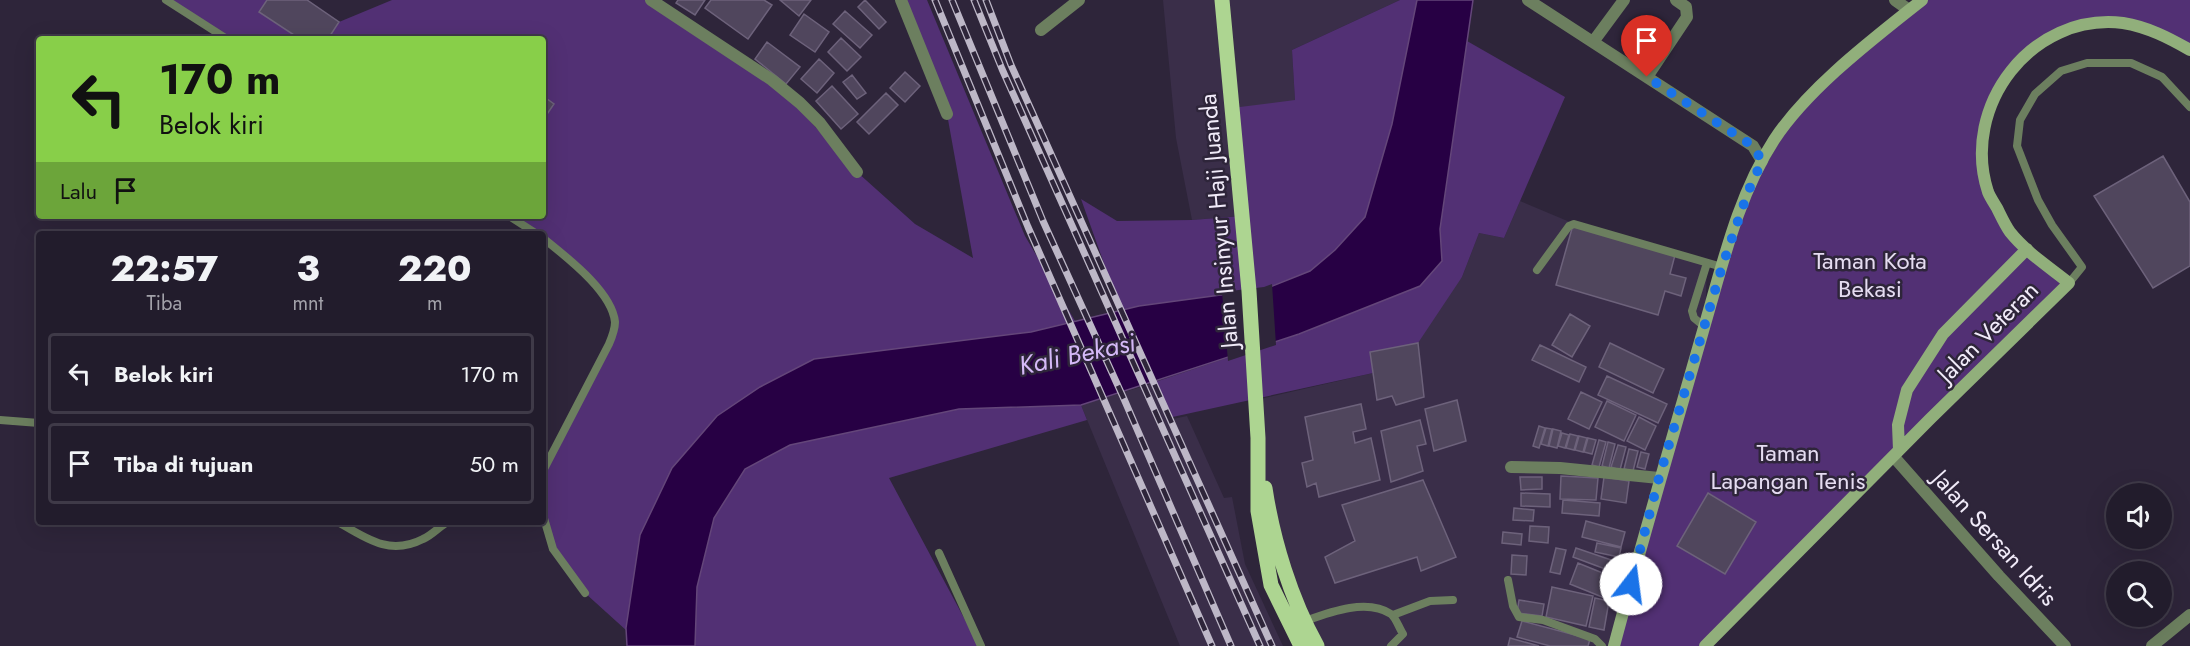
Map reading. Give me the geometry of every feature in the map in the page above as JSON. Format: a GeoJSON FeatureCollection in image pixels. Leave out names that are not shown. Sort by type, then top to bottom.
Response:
{"type":"FeatureCollection","features":[{"type":"Feature","properties":{"kind":"main road","name":"Jalan Insinyur Haji Juanda"},"geometry":{"type":"LineString","coordinates":[[1222,0],[1240,189],[1256,399],[1258,511],[1271,585],[1300,646]]}},
{"type":"Feature","properties":{"kind":"main road","name":"Jalan Insinyur Haji Juanda"},"geometry":{"type":"LineString","coordinates":[[1258,438],[1269,512],[1289,582],[1317,646]]}},
{"type":"Feature","properties":{"kind":"street"},"geometry":{"type":"LineString","coordinates":[[651,0],[772,80],[800,103],[820,123],[857,172]]}},
{"type":"Feature","properties":{"kind":"street"},"geometry":{"type":"LineString","coordinates":[[901,0],[947,114]]}},
{"type":"Feature","properties":{"kind":"street"},"geometry":{"type":"LineString","coordinates":[[1041,30],[1079,0]]}},
{"type":"Feature","properties":{"kind":"street"},"geometry":{"type":"LineString","coordinates":[[1528,0],[1753,146],[1762,161]]}},
{"type":"Feature","properties":{"kind":"street"},"geometry":{"type":"LineString","coordinates":[[1593,42],[1624,0]]}},
{"type":"Feature","properties":{"kind":"street"},"geometry":{"type":"LineString","coordinates":[[1647,77],[1687,17],[1686,7],[1676,0]]}},
{"type":"Feature","properties":{"kind":"street"},"geometry":{"type":"LineString","coordinates":[[1895,0],[1909,10]]}},
{"type":"Feature","properties":{"kind":"street"},"geometry":{"type":"LineString","coordinates":[[1614,646],[1659,478],[1722,267],[1748,192],[1762,161],[1783,127],[1808,98],[1849,60],[1922,0]]}},
{"type":"Feature","properties":{"kind":"street","name":"Jalan Veteran"},"geometry":{"type":"LineString","coordinates":[[1705,646],[2068,283],[2027,249],[2010,231],[1988,193],[1982,161],[1984,125],[1995,93],[2013,66],[2035,47],[2066,30],[2096,23],[2123,23],[2162,34],[2190,50]]}},
{"type":"Feature","properties":{"kind":"street","name":"Jalan Veteran"},"geometry":{"type":"LineString","coordinates":[[1896,453],[1898,425],[1907,390],[1943,334],[2027,249]]}},
{"type":"Feature","properties":{"kind":"street","name":"Jalan Sersan Idris"},"geometry":{"type":"LineString","coordinates":[[1896,453],[1999,576],[2065,646]]}},
{"type":"Feature","properties":{"kind":"street"},"geometry":{"type":"LineString","coordinates":[[1511,467],[1560,468],[1659,478]]}},
{"type":"Feature","properties":{"kind":"street"},"geometry":{"type":"LineString","coordinates":[[2152,646],[2190,615]]}},
{"type":"Feature","properties":{"kind":"lane"},"geometry":{"type":"LineString","coordinates":[[166,0],[222,36]]}},
{"type":"Feature","properties":{"kind":"lane"},"geometry":{"type":"LineString","coordinates":[[2068,283],[2082,267],[2052,225],[2038,200],[2018,146],[2020,120],[2035,94],[2061,71],[2087,63],[2132,63],[2162,77],[2190,107]]}},
{"type":"Feature","properties":{"kind":"lane"},"geometry":{"type":"LineString","coordinates":[[514,219],[532,231]]}},
{"type":"Feature","properties":{"kind":"lane"},"geometry":{"type":"LineString","coordinates":[[1537,270],[1569,226],[1574,224],[1722,267]]}},
{"type":"Feature","properties":{"kind":"lane"},"geometry":{"type":"LineString","coordinates":[[546,240],[598,290],[609,305],[615,321],[609,344],[546,465]]}},
{"type":"Feature","properties":{"kind":"lane"},"geometry":{"type":"LineString","coordinates":[[1705,327],[1694,318],[1692,311],[1707,263]]}},
{"type":"Feature","properties":{"kind":"lane"},"geometry":{"type":"LineString","coordinates":[[0,420],[36,423]]}},
{"type":"Feature","properties":{"kind":"lane"},"geometry":{"type":"LineString","coordinates":[[546,524],[553,549],[585,593]]}},
{"type":"Feature","properties":{"kind":"lane"},"geometry":{"type":"LineString","coordinates":[[344,525],[373,542],[392,546],[409,545],[425,538],[443,525]]}},
{"type":"Feature","properties":{"kind":"lane"},"geometry":{"type":"LineString","coordinates":[[939,553],[981,646]]}},
{"type":"Feature","properties":{"kind":"lane"},"geometry":{"type":"LineString","coordinates":[[1508,580],[1513,606],[1519,618],[1543,620],[1595,639],[1602,646]]}},
{"type":"Feature","properties":{"kind":"lane"},"geometry":{"type":"LineString","coordinates":[[1393,615],[1430,601],[1453,600]]}},
{"type":"Feature","properties":{"kind":"lane"},"geometry":{"type":"LineString","coordinates":[[1305,621],[1329,613],[1372,606],[1393,615],[1402,634],[1390,646]]}},
{"type":"Feature","properties":{"kind":"shaded area"},"geometry":{"type":"Polygon","coordinates":[[[1163,0],[1400,0],[1292,50],[1295,100],[1242,216],[1192,220],[1176,138],[1163,0]]]}},
{"type":"Feature","properties":{"kind":"shaded area"},"geometry":{"type":"Polygon","coordinates":[[[1520,201],[1577,225],[1707,263],[1705,327],[1614,646],[1317,646],[1269,512],[1256,400],[1373,373],[1462,277],[1479,233],[1504,238],[1520,201]]]}},
{"type":"Feature","properties":{"kind":"shaded area"},"geometry":{"type":"Polygon","coordinates":[[[1151,384],[1168,420],[1187,416],[1224,498],[1232,497],[1245,564],[1283,646],[1180,646],[1081,405],[1151,384]]]}},
{"type":"Feature","properties":{"kind":"green space"},"geometry":{"type":"Polygon","coordinates":[[[166,0],[267,0],[259,12],[295,36],[222,36],[166,0]]]}},
{"type":"Feature","properties":{"kind":"green space"},"geometry":{"type":"Polygon","coordinates":[[[392,0],[651,0],[772,80],[857,172],[915,224],[973,258],[947,114],[901,0],[927,0],[1025,236],[1075,321],[1031,332],[814,359],[672,468],[640,535],[627,631],[585,593],[553,549],[546,525],[546,465],[609,344],[615,321],[598,290],[546,241],[546,231],[532,231],[514,219],[546,219],[546,36],[330,36],[339,22],[392,0]]]}},
{"type":"Feature","properties":{"kind":"green space"},"geometry":{"type":"Polygon","coordinates":[[[1400,0],[1417,0],[1392,124],[1365,217],[1335,250],[1310,271],[1265,289],[1139,306],[1121,311],[1081,199],[1117,221],[1192,220],[1242,216],[1232,108],[1295,100],[1292,50],[1400,0]]]}},
{"type":"Feature","properties":{"kind":"green space","name":"Taman Kota Bekasi"},"geometry":{"type":"Polygon","coordinates":[[[1922,0],[2190,0],[2190,50],[2161,34],[2096,23],[2035,47],[1995,93],[1982,161],[2010,231],[2069,283],[1705,646],[1614,646],[1744,202],[1801,106],[1922,0]],[[1709,493],[1677,546],[1725,574],[1756,522],[1709,493]]]}},
{"type":"Feature","properties":{"kind":"green space"},"geometry":{"type":"Polygon","coordinates":[[[1467,41],[1565,97],[1504,238],[1479,233],[1462,277],[1418,343],[1371,352],[1373,373],[1168,418],[1152,383],[1299,334],[1420,286],[1442,261],[1440,229],[1467,41]]]}},
{"type":"Feature","properties":{"kind":"green space"},"geometry":{"type":"Polygon","coordinates":[[[1081,405],[1087,420],[889,478],[979,646],[695,646],[697,587],[714,518],[745,469],[790,445],[959,409],[1081,405]]]}},
{"type":"Feature","properties":{"kind":"water","name":"Kali Bekasi"},"geometry":{"type":"Polygon","coordinates":[[[1417,0],[1473,0],[1440,229],[1442,261],[1420,286],[1299,334],[1081,405],[959,409],[790,445],[745,469],[714,518],[697,587],[695,646],[627,646],[626,628],[640,535],[672,468],[717,416],[760,387],[814,359],[1031,332],[1139,306],[1265,289],[1310,271],[1335,250],[1365,217],[1392,124],[1417,0]]]}},
{"type":"Feature","properties":{"kind":"pier"},"geometry":{"type":"Polygon","coordinates":[[[1272,284],[1276,345],[1228,361],[1222,292],[1272,284]]]}},
{"type":"Feature","properties":{"kind":"building"},"geometry":{"type":"Polygon","coordinates":[[[267,0],[307,0],[339,22],[330,36],[295,36],[259,12],[267,0]]]}},
{"type":"Feature","properties":{"kind":"building"},"geometry":{"type":"Polygon","coordinates":[[[678,0],[705,0],[695,15],[676,3],[678,0]]]}},
{"type":"Feature","properties":{"kind":"building"},"geometry":{"type":"Polygon","coordinates":[[[711,0],[764,0],[772,5],[748,39],[705,8],[711,0]]]}},
{"type":"Feature","properties":{"kind":"building"},"geometry":{"type":"Polygon","coordinates":[[[780,0],[811,0],[799,16],[780,0]]]}},
{"type":"Feature","properties":{"kind":"building"},"geometry":{"type":"Polygon","coordinates":[[[865,0],[886,22],[879,29],[858,7],[865,0]]]}},
{"type":"Feature","properties":{"kind":"building"},"geometry":{"type":"Polygon","coordinates":[[[845,11],[872,35],[860,48],[833,24],[845,11]]]}},
{"type":"Feature","properties":{"kind":"building"},"geometry":{"type":"Polygon","coordinates":[[[804,14],[829,32],[815,52],[790,35],[804,14]]]}},
{"type":"Feature","properties":{"kind":"building"},"geometry":{"type":"Polygon","coordinates":[[[841,38],[861,57],[847,71],[828,52],[841,38]]]}},
{"type":"Feature","properties":{"kind":"building"},"geometry":{"type":"Polygon","coordinates":[[[767,42],[800,67],[786,84],[755,59],[767,42]]]}},
{"type":"Feature","properties":{"kind":"building"},"geometry":{"type":"Polygon","coordinates":[[[819,59],[834,73],[817,93],[801,79],[819,59]]]}},
{"type":"Feature","properties":{"kind":"building"},"geometry":{"type":"Polygon","coordinates":[[[905,72],[920,86],[905,102],[890,88],[905,72]]]}},
{"type":"Feature","properties":{"kind":"building"},"geometry":{"type":"Polygon","coordinates":[[[852,75],[866,93],[857,99],[843,82],[852,75]]]}},
{"type":"Feature","properties":{"kind":"building"},"geometry":{"type":"Polygon","coordinates":[[[832,86],[858,114],[841,129],[816,101],[832,86]]]}},
{"type":"Feature","properties":{"kind":"building"},"geometry":{"type":"Polygon","coordinates":[[[886,93],[898,105],[869,134],[857,122],[886,93]]]}},
{"type":"Feature","properties":{"kind":"building"},"geometry":{"type":"Polygon","coordinates":[[[546,98],[554,104],[546,116],[546,98]]]}},
{"type":"Feature","properties":{"kind":"building"},"geometry":{"type":"Polygon","coordinates":[[[2163,156],[2190,202],[2190,266],[2153,288],[2094,196],[2163,156]]]}},
{"type":"Feature","properties":{"kind":"building"},"geometry":{"type":"Polygon","coordinates":[[[1573,225],[1675,255],[1670,274],[1686,278],[1681,296],[1665,291],[1658,315],[1556,285],[1573,225]]]}},
{"type":"Feature","properties":{"kind":"building"},"geometry":{"type":"Polygon","coordinates":[[[1570,314],[1590,326],[1572,357],[1552,345],[1570,314]]]}},
{"type":"Feature","properties":{"kind":"building"},"geometry":{"type":"Polygon","coordinates":[[[1418,343],[1424,397],[1396,405],[1392,396],[1377,400],[1370,352],[1418,343]]]}},
{"type":"Feature","properties":{"kind":"building"},"geometry":{"type":"Polygon","coordinates":[[[1610,343],[1664,369],[1653,393],[1599,367],[1610,343]]]}},
{"type":"Feature","properties":{"kind":"building"},"geometry":{"type":"Polygon","coordinates":[[[1540,345],[1586,367],[1579,382],[1532,360],[1540,345]]]}},
{"type":"Feature","properties":{"kind":"building"},"geometry":{"type":"Polygon","coordinates":[[[1607,376],[1667,404],[1658,423],[1598,395],[1607,376]]]}},
{"type":"Feature","properties":{"kind":"building"},"geometry":{"type":"Polygon","coordinates":[[[1581,392],[1602,402],[1589,429],[1568,419],[1581,392]]]}},
{"type":"Feature","properties":{"kind":"building"},"geometry":{"type":"Polygon","coordinates":[[[1457,400],[1466,441],[1434,451],[1425,409],[1457,400]]]}},
{"type":"Feature","properties":{"kind":"building"},"geometry":{"type":"Polygon","coordinates":[[[1607,401],[1636,415],[1624,441],[1595,427],[1607,401]]]}},
{"type":"Feature","properties":{"kind":"building"},"geometry":{"type":"Polygon","coordinates":[[[1361,404],[1366,429],[1353,432],[1355,443],[1371,438],[1380,480],[1319,497],[1316,483],[1307,487],[1302,463],[1313,460],[1305,417],[1361,404]]]}},
{"type":"Feature","properties":{"kind":"building"},"geometry":{"type":"Polygon","coordinates":[[[1639,417],[1656,426],[1645,450],[1627,441],[1639,417]]]}},
{"type":"Feature","properties":{"kind":"building"},"geometry":{"type":"Polygon","coordinates":[[[1420,420],[1426,444],[1417,446],[1423,471],[1391,482],[1381,431],[1420,420]]]}},
{"type":"Feature","properties":{"kind":"building"},"geometry":{"type":"Polygon","coordinates":[[[1539,426],[1545,428],[1539,448],[1533,446],[1539,426]]]}},
{"type":"Feature","properties":{"kind":"building"},"geometry":{"type":"Polygon","coordinates":[[[1546,428],[1552,429],[1548,446],[1541,444],[1546,428]]]}},
{"type":"Feature","properties":{"kind":"building"},"geometry":{"type":"Polygon","coordinates":[[[1553,429],[1561,431],[1557,448],[1549,446],[1553,429]]]}},
{"type":"Feature","properties":{"kind":"building"},"geometry":{"type":"Polygon","coordinates":[[[1562,433],[1569,435],[1565,448],[1558,446],[1562,433]]]}},
{"type":"Feature","properties":{"kind":"building"},"geometry":{"type":"Polygon","coordinates":[[[1570,434],[1578,436],[1574,450],[1566,448],[1570,434]]]}},
{"type":"Feature","properties":{"kind":"building"},"geometry":{"type":"Polygon","coordinates":[[[1579,436],[1587,438],[1583,452],[1575,450],[1579,436]]]}},
{"type":"Feature","properties":{"kind":"building"},"geometry":{"type":"Polygon","coordinates":[[[1588,438],[1596,440],[1592,454],[1584,452],[1588,438]]]}},
{"type":"Feature","properties":{"kind":"building"},"geometry":{"type":"Polygon","coordinates":[[[1599,440],[1606,442],[1599,467],[1592,465],[1599,440]]]}},
{"type":"Feature","properties":{"kind":"building"},"geometry":{"type":"Polygon","coordinates":[[[1608,442],[1615,444],[1609,468],[1602,466],[1608,442]]]}},
{"type":"Feature","properties":{"kind":"building"},"geometry":{"type":"Polygon","coordinates":[[[1618,445],[1626,447],[1620,470],[1611,467],[1618,445]]]}},
{"type":"Feature","properties":{"kind":"building"},"geometry":{"type":"Polygon","coordinates":[[[1629,449],[1638,451],[1633,471],[1624,469],[1629,449]]]}},
{"type":"Feature","properties":{"kind":"building"},"geometry":{"type":"Polygon","coordinates":[[[1641,452],[1649,454],[1645,469],[1637,467],[1641,452]]]}},
{"type":"Feature","properties":{"kind":"building"},"geometry":{"type":"Polygon","coordinates":[[[1561,476],[1598,478],[1596,500],[1560,499],[1561,476]]]}},
{"type":"Feature","properties":{"kind":"building"},"geometry":{"type":"Polygon","coordinates":[[[1520,477],[1542,477],[1542,489],[1521,490],[1520,477]]]}},
{"type":"Feature","properties":{"kind":"building"},"geometry":{"type":"Polygon","coordinates":[[[1604,477],[1629,481],[1626,503],[1601,499],[1604,477]]]}},
{"type":"Feature","properties":{"kind":"building"},"geometry":{"type":"Polygon","coordinates":[[[1423,480],[1456,557],[1421,571],[1417,557],[1335,583],[1325,557],[1355,541],[1342,505],[1423,480]]]}},
{"type":"Feature","properties":{"kind":"building"},"geometry":{"type":"Polygon","coordinates":[[[1521,493],[1550,494],[1550,507],[1521,506],[1521,493]]]}},
{"type":"Feature","properties":{"kind":"building"},"geometry":{"type":"Polygon","coordinates":[[[1708,493],[1756,522],[1725,574],[1677,546],[1708,493]]]}},
{"type":"Feature","properties":{"kind":"building"},"geometry":{"type":"Polygon","coordinates":[[[1563,500],[1600,503],[1599,516],[1562,513],[1563,500]]]}},
{"type":"Feature","properties":{"kind":"building"},"geometry":{"type":"Polygon","coordinates":[[[1514,508],[1534,510],[1533,521],[1513,520],[1514,508]]]}},
{"type":"Feature","properties":{"kind":"building"},"geometry":{"type":"Polygon","coordinates":[[[1586,521],[1625,532],[1621,547],[1582,537],[1586,521]]]}},
{"type":"Feature","properties":{"kind":"building"},"geometry":{"type":"Polygon","coordinates":[[[1530,526],[1549,527],[1548,543],[1529,541],[1530,526]]]}},
{"type":"Feature","properties":{"kind":"building"},"geometry":{"type":"Polygon","coordinates":[[[1503,532],[1522,534],[1521,545],[1502,543],[1503,532]]]}},
{"type":"Feature","properties":{"kind":"building"},"geometry":{"type":"Polygon","coordinates":[[[1597,543],[1621,548],[1619,557],[1595,552],[1597,543]]]}},
{"type":"Feature","properties":{"kind":"building"},"geometry":{"type":"Polygon","coordinates":[[[1556,548],[1566,550],[1560,574],[1550,572],[1556,548]]]}},
{"type":"Feature","properties":{"kind":"building"},"geometry":{"type":"Polygon","coordinates":[[[1576,548],[1620,563],[1616,573],[1573,557],[1576,548]]]}},
{"type":"Feature","properties":{"kind":"building"},"geometry":{"type":"Polygon","coordinates":[[[1512,555],[1527,556],[1526,575],[1511,574],[1512,555]]]}},
{"type":"Feature","properties":{"kind":"building"},"geometry":{"type":"Polygon","coordinates":[[[1578,563],[1615,578],[1607,599],[1570,584],[1578,563]]]}},
{"type":"Feature","properties":{"kind":"building"},"geometry":{"type":"Polygon","coordinates":[[[1552,587],[1593,596],[1586,626],[1546,617],[1552,587]]]}},
{"type":"Feature","properties":{"kind":"building"},"geometry":{"type":"Polygon","coordinates":[[[1595,598],[1609,601],[1604,630],[1589,627],[1595,598]]]}},
{"type":"Feature","properties":{"kind":"building"},"geometry":{"type":"Polygon","coordinates":[[[1519,600],[1544,604],[1542,616],[1517,613],[1519,600]]]}},
{"type":"Feature","properties":{"kind":"building"},"geometry":{"type":"Polygon","coordinates":[[[1522,621],[1590,639],[1588,646],[1550,646],[1517,637],[1522,621]]]}},
{"type":"Feature","properties":{"kind":"building"},"geometry":{"type":"Polygon","coordinates":[[[1510,638],[1539,646],[1508,646],[1510,638]]]}},
{"type":"Feature","properties":{"kind":"railway"},"geometry":{"type":"LineString","coordinates":[[935,0],[1028,227],[1212,646]]}},
{"type":"Feature","properties":{"kind":"railway"},"geometry":{"type":"LineString","coordinates":[[952,0],[1043,221],[1124,399],[1231,646]]}},
{"type":"Feature","properties":{"kind":"railway"},"geometry":{"type":"LineString","coordinates":[[974,0],[1002,69],[1260,646]]}},
{"type":"Feature","properties":{"kind":"railway"},"geometry":{"type":"LineString","coordinates":[[986,0],[1011,65],[1272,646]]}},
{"type":"Feature","properties":{"kind":"route"},"geometry":{"type":"LineString","coordinates":[[1631,584],[1659,478],[1722,267],[1748,192],[1762,161],[1753,146],[1647,77]]}},
{"type":"Feature","properties":{"kind":"park label","name":"Taman Lapangan Tenis"},"geometry":{"type":"Point","coordinates":[1788,467]}}]}
